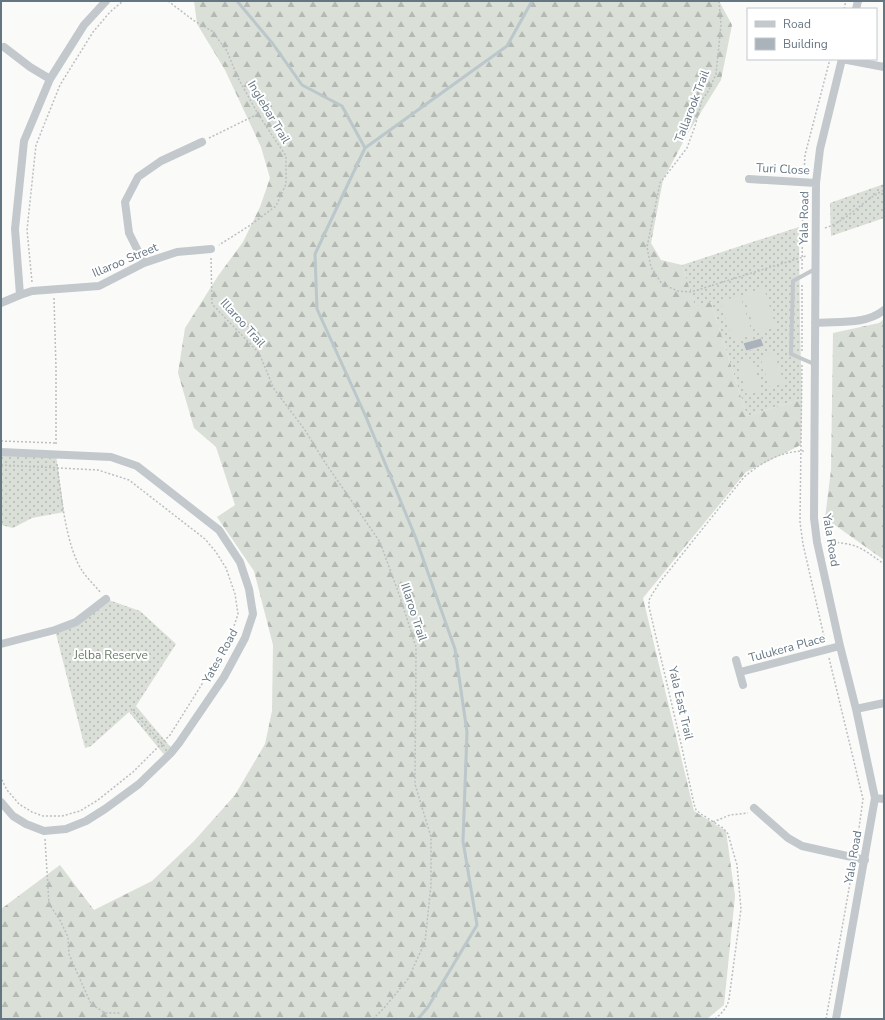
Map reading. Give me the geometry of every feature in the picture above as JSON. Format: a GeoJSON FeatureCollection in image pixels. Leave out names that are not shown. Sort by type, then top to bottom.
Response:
{"type":"FeatureCollection","features":[{"type":"Feature","properties":{"kind":"street"},"geometry":{"type":"LineString","coordinates":[[20,295],[15,229],[24,141],[50,79],[84,25],[106,1]]}},
{"type":"Feature","properties":{"kind":"street"},"geometry":{"type":"LineString","coordinates":[[4,47],[30,68],[50,79]]}},
{"type":"Feature","properties":{"kind":"street","name":"Yala Road"},"geometry":{"type":"LineString","coordinates":[[836,1019],[875,798],[817,542],[814,518],[816,183],[820,149],[842,60]]}},
{"type":"Feature","properties":{"kind":"street"},"geometry":{"type":"LineString","coordinates":[[847,60],[884,67]]}},
{"type":"Feature","properties":{"kind":"street"},"geometry":{"type":"LineString","coordinates":[[144,263],[129,233],[125,202],[138,178],[161,161],[202,142]]}},
{"type":"Feature","properties":{"kind":"street","name":"Turi Close"},"geometry":{"type":"LineString","coordinates":[[749,179],[816,183]]}},
{"type":"Feature","properties":{"kind":"street","name":"Illaroo Street"},"geometry":{"type":"LineString","coordinates":[[1,303],[32,291],[99,286],[144,263],[177,252],[211,249]]}},
{"type":"Feature","properties":{"kind":"street"},"geometry":{"type":"LineString","coordinates":[[816,323],[862,320],[878,315],[884,310]]}},
{"type":"Feature","properties":{"kind":"street","name":"Yates Road"},"geometry":{"type":"LineString","coordinates":[[1,452],[111,457],[137,466],[219,530],[240,562],[249,589],[253,614],[245,638],[224,677],[170,753],[139,784],[105,810],[86,821],[66,829],[44,831],[26,824],[13,816],[1,802]]}},
{"type":"Feature","properties":{"kind":"street"},"geometry":{"type":"LineString","coordinates":[[1,644],[55,630],[76,622],[106,599]]}},
{"type":"Feature","properties":{"kind":"street","name":"Tulukera Place"},"geometry":{"type":"LineString","coordinates":[[740,672],[840,646]]}},
{"type":"Feature","properties":{"kind":"street"},"geometry":{"type":"LineString","coordinates":[[736,660],[743,685]]}},
{"type":"Feature","properties":{"kind":"street"},"geometry":{"type":"LineString","coordinates":[[856,709],[884,703]]}},
{"type":"Feature","properties":{"kind":"street"},"geometry":{"type":"LineString","coordinates":[[875,798],[884,799]]}},
{"type":"Feature","properties":{"kind":"street"},"geometry":{"type":"LineString","coordinates":[[756,810],[788,838],[802,846],[865,860]]}},
{"type":"Feature","properties":{"kind":"lane"},"geometry":{"type":"LineString","coordinates":[[815,268],[793,281],[791,354],[815,364]]}},
{"type":"Feature","properties":{"kind":"path"},"geometry":{"type":"LineString","coordinates":[[32,291],[27,230],[36,145],[60,85],[93,32],[110,12],[123,1]]}},
{"type":"Feature","properties":{"kind":"path","name":"Inglebar Trail"},"geometry":{"type":"LineString","coordinates":[[168,1],[193,20],[212,31],[227,51],[237,76],[258,114],[286,156],[286,184],[276,206],[229,240],[211,249]]}},
{"type":"Feature","properties":{"kind":"path","name":"Tallarook Trail"},"geometry":{"type":"LineString","coordinates":[[719,1],[721,25],[716,74],[709,90],[702,100],[695,126],[686,148],[660,183],[647,248],[651,267],[662,284],[678,291],[691,292],[815,254]]}},
{"type":"Feature","properties":{"kind":"path"},"geometry":{"type":"LineString","coordinates":[[202,142],[231,129],[258,114]]}},
{"type":"Feature","properties":{"kind":"path"},"geometry":{"type":"LineString","coordinates":[[815,227],[826,228],[874,195],[884,190]]}},
{"type":"Feature","properties":{"kind":"path","name":"Illaroo Trail"},"geometry":{"type":"LineString","coordinates":[[211,249],[212,304],[259,353],[274,389],[305,430],[324,461],[380,542],[416,647],[415,784],[431,837],[431,885],[425,942],[408,979],[373,1019]]}},
{"type":"Feature","properties":{"kind":"path"},"geometry":{"type":"LineString","coordinates":[[54,290],[56,455],[64,512],[74,555],[82,571],[106,599]]}},
{"type":"Feature","properties":{"kind":"path"},"geometry":{"type":"LineString","coordinates":[[1,441],[56,443]]}},
{"type":"Feature","properties":{"kind":"path","name":"Yala East Trail"},"geometry":{"type":"LineString","coordinates":[[715,1019],[727,1006],[741,909],[737,865],[730,839],[723,828],[696,810],[694,804],[649,608],[650,600],[660,582],[750,472],[781,454],[793,451],[814,450]]}},
{"type":"Feature","properties":{"kind":"path"},"geometry":{"type":"LineString","coordinates":[[1,465],[98,470],[129,480],[205,539],[216,552],[226,568],[235,594],[238,614],[229,641],[170,735],[163,744],[133,772],[98,800],[80,811],[62,816],[43,816],[32,812],[19,804],[7,790],[1,778]]}},
{"type":"Feature","properties":{"kind":"path"},"geometry":{"type":"LineString","coordinates":[[817,542],[846,542],[861,547],[884,564]]}},
{"type":"Feature","properties":{"kind":"path"},"geometry":{"type":"LineString","coordinates":[[132,709],[170,753]]}},
{"type":"Feature","properties":{"kind":"path"},"geometry":{"type":"LineString","coordinates":[[713,822],[730,815],[742,814],[756,810]]}},
{"type":"Feature","properties":{"kind":"path"},"geometry":{"type":"LineString","coordinates":[[44,831],[49,904],[60,920],[68,937],[69,954],[91,1004],[105,1013],[121,1013]]}},
{"type":"Feature","properties":{"kind":"green space"},"geometry":{"type":"Polygon","coordinates":[[[194,1],[719,1],[732,25],[721,80],[688,133],[663,180],[651,243],[661,260],[682,265],[695,306],[711,302],[747,416],[802,399],[801,445],[746,472],[643,598],[694,811],[726,831],[735,896],[724,1005],[707,1019],[1,1019],[1,909],[60,865],[94,910],[152,881],[194,841],[235,795],[265,744],[272,711],[273,645],[254,571],[217,517],[235,505],[216,447],[194,428],[178,373],[185,328],[218,276],[243,242],[260,207],[270,178],[261,147],[225,70],[197,24],[194,1]]]}},
{"type":"Feature","properties":{"kind":"green space"},"geometry":{"type":"Polygon","coordinates":[[[884,184],[884,218],[831,236],[830,203],[884,184]]]}},
{"type":"Feature","properties":{"kind":"green space"},"geometry":{"type":"Polygon","coordinates":[[[799,227],[802,399],[747,416],[711,302],[695,307],[682,265],[799,227]]]}},
{"type":"Feature","properties":{"kind":"green space"},"geometry":{"type":"Polygon","coordinates":[[[764,288],[776,327],[756,334],[743,294],[764,288]]]}},
{"type":"Feature","properties":{"kind":"green space"},"geometry":{"type":"Polygon","coordinates":[[[740,295],[753,335],[733,341],[720,302],[740,295]]]}},
{"type":"Feature","properties":{"kind":"green space"},"geometry":{"type":"Polygon","coordinates":[[[884,319],[884,560],[825,518],[831,470],[833,333],[879,323],[884,319]]]}},
{"type":"Feature","properties":{"kind":"green space"},"geometry":{"type":"Polygon","coordinates":[[[774,352],[784,383],[770,388],[760,356],[774,352]]]}},
{"type":"Feature","properties":{"kind":"green space"},"geometry":{"type":"Polygon","coordinates":[[[752,358],[762,391],[747,395],[737,363],[752,358]]]}},
{"type":"Feature","properties":{"kind":"green space"},"geometry":{"type":"Polygon","coordinates":[[[1,452],[56,455],[64,512],[32,518],[13,528],[1,525],[1,452]]]}},
{"type":"Feature","properties":{"kind":"green space","name":"Jelba Reserve"},"geometry":{"type":"Polygon","coordinates":[[[106,599],[140,611],[176,644],[136,706],[173,750],[166,757],[129,712],[91,746],[85,748],[55,630],[76,622],[106,599]]]}},
{"type":"Feature","properties":{"kind":"building"},"geometry":{"type":"Polygon","coordinates":[[[761,338],[764,346],[746,351],[743,343],[761,338]]]}},
{"type":"Feature","properties":{"kind":"waterway"},"geometry":{"type":"LineString","coordinates":[[237,1],[273,44],[302,85],[342,106],[365,148]]}},
{"type":"Feature","properties":{"kind":"waterway"},"geometry":{"type":"LineString","coordinates":[[418,1019],[428,1007],[477,925],[463,841],[467,732],[455,649],[415,536],[366,417],[317,309],[315,254],[365,148],[507,46],[532,1]]}}]}
